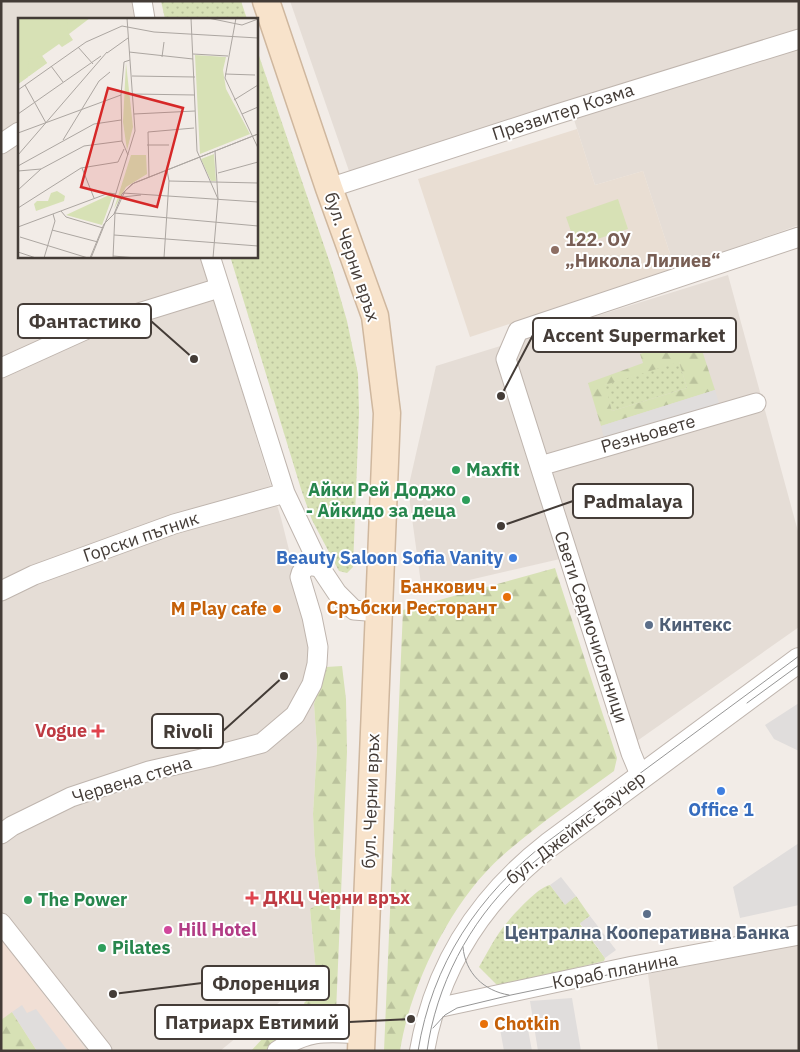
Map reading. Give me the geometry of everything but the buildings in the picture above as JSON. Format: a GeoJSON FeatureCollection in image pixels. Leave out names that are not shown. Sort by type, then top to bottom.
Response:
{"type":"FeatureCollection","features":[{"type":"Feature","properties":{"kind":"main road","name":"бул. Черни връх"},"geometry":{"type":"LineString","coordinates":[[266,1],[374,316],[382,363],[387,413],[362,1042]]}},
{"type":"Feature","properties":{"kind":"street"},"geometry":{"type":"LineString","coordinates":[[142,1],[145,18]]}},
{"type":"Feature","properties":{"kind":"street","name":"Презвитер Козма"},"geometry":{"type":"LineString","coordinates":[[329,188],[554,115],[799,39]]}},
{"type":"Feature","properties":{"kind":"street"},"geometry":{"type":"LineString","coordinates":[[1,144],[18,133]]}},
{"type":"Feature","properties":{"kind":"street","name":"Свети Седмочисленици"},"geometry":{"type":"LineString","coordinates":[[641,777],[631,753],[506,359],[518,331],[799,237]]}},
{"type":"Feature","properties":{"kind":"street"},"geometry":{"type":"LineString","coordinates":[[211,258],[285,494],[321,569],[337,593],[354,610],[379,612]]}},
{"type":"Feature","properties":{"kind":"street"},"geometry":{"type":"LineString","coordinates":[[1,368],[87,329],[219,288]]}},
{"type":"Feature","properties":{"kind":"street","name":"Резньовете"},"geometry":{"type":"LineString","coordinates":[[540,466],[756,403]]}},
{"type":"Feature","properties":{"kind":"street","name":"Горски пътник"},"geometry":{"type":"LineString","coordinates":[[1,591],[34,575],[174,524],[285,494]]}},
{"type":"Feature","properties":{"kind":"street","name":"Червена стена"},"geometry":{"type":"LineString","coordinates":[[1,834],[12,826],[71,797],[149,771],[262,743],[295,715],[312,684],[317,664],[318,647],[300,573],[306,567],[314,565],[321,569]]}},
{"type":"Feature","properties":{"kind":"street","name":"бул. Джеймс Баучер"},"geometry":{"type":"LineString","coordinates":[[422,1051],[440,984],[463,939],[496,894],[530,860],[799,660]]}},
{"type":"Feature","properties":{"kind":"street"},"geometry":{"type":"LineString","coordinates":[[1,922],[102,1051]]}},
{"type":"Feature","properties":{"kind":"street","name":"Кораб планина"},"geometry":{"type":"LineString","coordinates":[[432,1009],[633,966],[799,935]]}},
{"type":"Feature","properties":{"kind":"street"},"geometry":{"type":"LineString","coordinates":[[278,1051],[301,1037],[313,1034],[362,1042]]}},
{"type":"Feature","properties":{"kind":"shaded area"},"geometry":{"type":"Polygon","coordinates":[[[1,1],[139,1],[142,18],[18,18],[18,258],[204,258],[217,310],[281,518],[296,578],[326,667],[314,704],[317,748],[313,814],[315,856],[321,902],[310,909],[316,972],[220,1051],[87,1051],[1,937],[1,1]]]}},
{"type":"Feature","properties":{"kind":"shaded area"},"geometry":{"type":"Polygon","coordinates":[[[290,1],[799,1],[799,225],[675,269],[643,171],[595,185],[569,104],[349,171],[290,1]]]}},
{"type":"Feature","properties":{"kind":"shaded area","name":"122. ОУ „Никола Лилиев“"},"geometry":{"type":"Polygon","coordinates":[[[577,129],[595,185],[643,171],[675,269],[470,337],[418,179],[577,129]]]}},
{"type":"Feature","properties":{"kind":"shaded area"},"geometry":{"type":"Polygon","coordinates":[[[728,275],[799,535],[799,627],[637,741],[573,556],[422,591],[408,489],[436,366],[728,275]]]}},
{"type":"Feature","properties":{"kind":"shaded area"},"geometry":{"type":"Polygon","coordinates":[[[715,390],[722,413],[606,446],[601,426],[715,390]]]}},
{"type":"Feature","properties":{"kind":"shaded area"},"geometry":{"type":"Polygon","coordinates":[[[799,703],[799,751],[774,739],[765,725],[799,703]]]}},
{"type":"Feature","properties":{"kind":"shaded area"},"geometry":{"type":"Polygon","coordinates":[[[799,843],[799,905],[740,918],[733,887],[799,843]]]}},
{"type":"Feature","properties":{"kind":"shaded area"},"geometry":{"type":"Polygon","coordinates":[[[561,877],[576,896],[565,905],[550,885],[561,877]]]}},
{"type":"Feature","properties":{"kind":"shaded area"},"geometry":{"type":"Polygon","coordinates":[[[590,916],[616,950],[605,958],[580,923],[590,916]]]}},
{"type":"Feature","properties":{"kind":"shaded area"},"geometry":{"type":"Polygon","coordinates":[[[1,937],[33,980],[87,1051],[1,1051],[1,937]]]}},
{"type":"Feature","properties":{"kind":"shaded area"},"geometry":{"type":"Polygon","coordinates":[[[799,944],[799,1051],[658,1051],[648,974],[799,944]]]}},
{"type":"Feature","properties":{"kind":"shaded area"},"geometry":{"type":"Polygon","coordinates":[[[572,998],[581,1051],[538,1051],[530,1001],[572,998]]]}},
{"type":"Feature","properties":{"kind":"shaded area"},"geometry":{"type":"Polygon","coordinates":[[[22,1005],[27,1013],[36,1009],[68,1051],[37,1051],[12,1012],[22,1005]]]}},
{"type":"Feature","properties":{"kind":"shaded area"},"geometry":{"type":"Polygon","coordinates":[[[527,1024],[532,1051],[504,1051],[500,1029],[527,1024]]]}},
{"type":"Feature","properties":{"kind":"green space"},"geometry":{"type":"Polygon","coordinates":[[[161,1],[241,1],[247,18],[165,18],[161,1]]]}},
{"type":"Feature","properties":{"kind":"green space"},"geometry":{"type":"Polygon","coordinates":[[[258,53],[332,269],[347,321],[358,374],[359,413],[353,567],[347,573],[339,571],[312,520],[231,258],[258,258],[258,53]]]}},
{"type":"Feature","properties":{"kind":"green space"},"geometry":{"type":"Polygon","coordinates":[[[618,199],[628,229],[576,246],[566,217],[618,199]]]}},
{"type":"Feature","properties":{"kind":"green space"},"geometry":{"type":"Polygon","coordinates":[[[697,335],[715,390],[601,426],[588,383],[643,363],[640,354],[697,335]],[[679,362],[605,385],[612,411],[687,388],[679,362]]]}},
{"type":"Feature","properties":{"kind":"green space"},"geometry":{"type":"Polygon","coordinates":[[[679,361],[687,388],[612,411],[604,385],[679,361]]]}},
{"type":"Feature","properties":{"kind":"green space"},"geometry":{"type":"Polygon","coordinates":[[[555,568],[617,758],[614,771],[529,834],[484,874],[450,920],[423,972],[405,1025],[400,1051],[384,1051],[403,610],[555,568]]]}},
{"type":"Feature","properties":{"kind":"green space"},"geometry":{"type":"Polygon","coordinates":[[[342,666],[346,699],[347,752],[336,1012],[329,1020],[318,1021],[309,1013],[304,1003],[313,994],[316,972],[310,909],[321,902],[315,856],[313,814],[317,748],[314,704],[326,667],[342,666]]]}},
{"type":"Feature","properties":{"kind":"green space"},"geometry":{"type":"Polygon","coordinates":[[[550,885],[565,904],[576,896],[590,916],[580,924],[605,958],[604,961],[499,987],[479,967],[496,937],[509,921],[530,898],[544,887],[550,885]]]}},
{"type":"Feature","properties":{"kind":"green space"},"geometry":{"type":"Polygon","coordinates":[[[12,1012],[37,1051],[1,1051],[1,1020],[12,1012]]]}},
{"type":"Feature","properties":{"kind":"green space"},"geometry":{"type":"Polygon","coordinates":[[[292,1013],[307,1028],[279,1040],[264,1051],[251,1051],[277,1023],[292,1013]]]}},
{"type":"Feature","properties":{"kind":"tram line"},"geometry":{"type":"LineString","coordinates":[[418,1051],[434,989],[447,961],[462,934],[480,908],[500,885],[547,842],[799,656]]}},
{"type":"Feature","properties":{"kind":"tram line"},"geometry":{"type":"LineString","coordinates":[[747,703],[799,665]]}},
{"type":"Feature","properties":{"kind":"tram line"},"geometry":{"type":"LineString","coordinates":[[427,1051],[431,1027],[447,979],[457,956],[484,914],[517,877],[553,847],[616,800]]}},
{"type":"Feature","properties":{"kind":"tram line"},"geometry":{"type":"LineString","coordinates":[[463,947],[468,965],[477,979],[484,985],[509,995]]}},
{"type":"Feature","properties":{"kind":"tram line"},"geometry":{"type":"LineString","coordinates":[[433,1028],[445,1015],[457,1008],[617,973]]}},
{"type":"Feature","properties":{"kind":"place","name":"122. ОУ „Никола Лилиев“"},"geometry":{"type":"Point","coordinates":[555,250]}},
{"type":"Feature","properties":{"kind":"place","name":"Фантастико"},"geometry":{"type":"Point","coordinates":[194,359]}},
{"type":"Feature","properties":{"kind":"place","name":"Accent Supermarket"},"geometry":{"type":"Point","coordinates":[501,396]}},
{"type":"Feature","properties":{"kind":"place","name":"Maxfit"},"geometry":{"type":"Point","coordinates":[456,470]}},
{"type":"Feature","properties":{"kind":"place","name":"Айки Рей Доджо - Айкидо за деца"},"geometry":{"type":"Point","coordinates":[466,500]}},
{"type":"Feature","properties":{"kind":"place","name":"Padmalaya"},"geometry":{"type":"Point","coordinates":[501,526]}},
{"type":"Feature","properties":{"kind":"place","name":"Beauty Saloon Sofia Vanity"},"geometry":{"type":"Point","coordinates":[513,558]}},
{"type":"Feature","properties":{"kind":"place","name":"Банкович - Сръбски Ресторант"},"geometry":{"type":"Point","coordinates":[507,597]}},
{"type":"Feature","properties":{"kind":"place","name":"M Play cafe"},"geometry":{"type":"Point","coordinates":[277,609]}},
{"type":"Feature","properties":{"kind":"place","name":"Кинтекс"},"geometry":{"type":"Point","coordinates":[649,625]}},
{"type":"Feature","properties":{"kind":"place","name":"Rivoli"},"geometry":{"type":"Point","coordinates":[284,676]}},
{"type":"Feature","properties":{"kind":"place","name":"Vogue"},"geometry":{"type":"Point","coordinates":[98,731]}},
{"type":"Feature","properties":{"kind":"place","name":"Office 1"},"geometry":{"type":"Point","coordinates":[721,791]}},
{"type":"Feature","properties":{"kind":"place","name":"ДКЦ Черни връх"},"geometry":{"type":"Point","coordinates":[252,898]}},
{"type":"Feature","properties":{"kind":"place","name":"The Power"},"geometry":{"type":"Point","coordinates":[28,900]}},
{"type":"Feature","properties":{"kind":"place","name":"Централна Кооперативна Банка"},"geometry":{"type":"Point","coordinates":[647,914]}},
{"type":"Feature","properties":{"kind":"place","name":"Hill Hotel"},"geometry":{"type":"Point","coordinates":[168,930]}},
{"type":"Feature","properties":{"kind":"place","name":"Pilates"},"geometry":{"type":"Point","coordinates":[102,948]}},
{"type":"Feature","properties":{"kind":"place","name":"Флоренция"},"geometry":{"type":"Point","coordinates":[113,994]}},
{"type":"Feature","properties":{"kind":"place","name":"Патриарх Евтимий"},"geometry":{"type":"Point","coordinates":[411,1019]}},
{"type":"Feature","properties":{"kind":"place","name":"Chotkin"},"geometry":{"type":"Point","coordinates":[484,1024]}}]}
